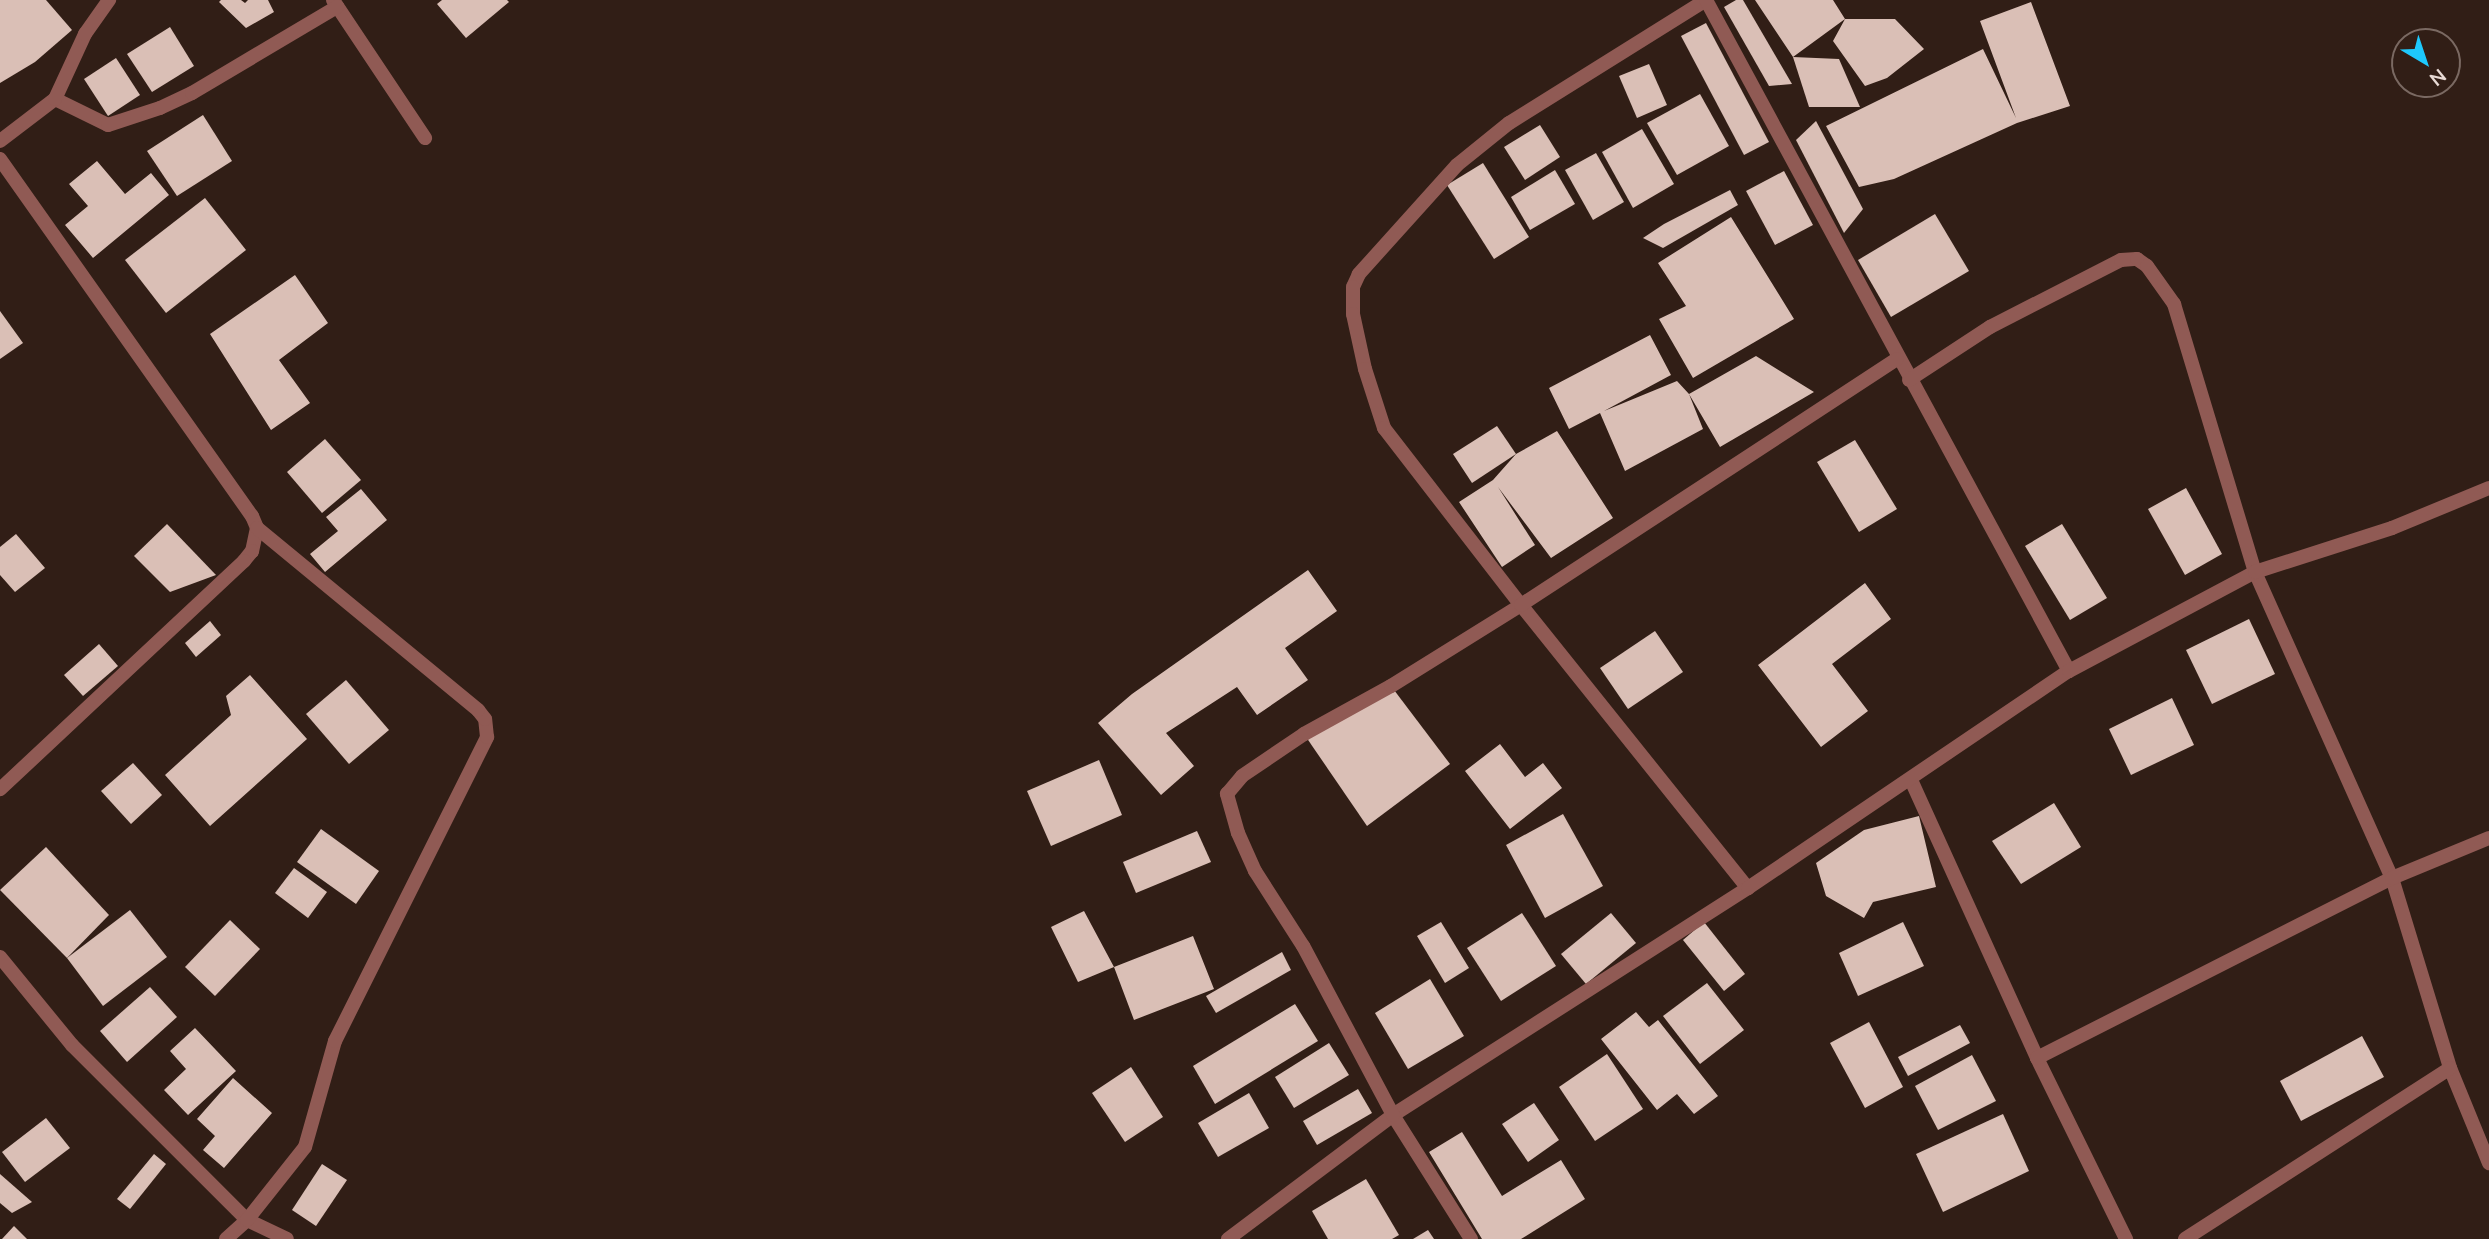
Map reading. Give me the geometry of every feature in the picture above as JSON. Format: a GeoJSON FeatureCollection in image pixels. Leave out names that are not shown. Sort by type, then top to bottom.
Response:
{"type":"FeatureCollection","features":[{"type":"Feature","properties":{"kind":"street"},"geometry":{"type":"LineString","coordinates":[[0,141],[55,99],[85,34],[110,0]]}},
{"type":"Feature","properties":{"kind":"street"},"geometry":{"type":"LineString","coordinates":[[1748,888],[1521,605],[1384,428],[1365,369],[1355,325],[1353,287],[1359,274],[1457,165],[1508,123],[1706,0],[1897,359],[2069,671]]}},
{"type":"Feature","properties":{"kind":"street"},"geometry":{"type":"LineString","coordinates":[[55,99],[108,125],[160,108],[192,93],[335,3],[425,138]]}},
{"type":"Feature","properties":{"kind":"street"},"geometry":{"type":"LineString","coordinates":[[0,159],[253,516],[257,527],[478,710],[485,719],[487,737],[335,1041],[304,1147],[247,1220],[226,1239]]}},
{"type":"Feature","properties":{"kind":"street"},"geometry":{"type":"LineString","coordinates":[[1909,380],[1990,327],[2121,260],[2137,259],[2147,266],[2174,304],[2255,572],[2392,878],[2450,1068],[2489,1163]]}},
{"type":"Feature","properties":{"kind":"street"},"geometry":{"type":"LineString","coordinates":[[1471,1239],[1394,1115],[1303,946],[1255,871],[1238,833],[1227,794],[1241,776],[1304,734],[1391,686],[1521,605],[1897,359]]}},
{"type":"Feature","properties":{"kind":"street"},"geometry":{"type":"LineString","coordinates":[[1228,1239],[1394,1115],[1748,888],[2069,671],[2255,572],[2392,528],[2489,488]]}},
{"type":"Feature","properties":{"kind":"street"},"geometry":{"type":"LineString","coordinates":[[0,789],[244,561],[252,551],[257,527]]}},
{"type":"Feature","properties":{"kind":"street"},"geometry":{"type":"LineString","coordinates":[[1911,780],[2037,1058],[2126,1239]]}},
{"type":"Feature","properties":{"kind":"street"},"geometry":{"type":"LineString","coordinates":[[2037,1058],[2392,878],[2489,838]]}},
{"type":"Feature","properties":{"kind":"street"},"geometry":{"type":"LineString","coordinates":[[0,957],[72,1045],[247,1220],[287,1239]]}},
{"type":"Feature","properties":{"kind":"street"},"geometry":{"type":"LineString","coordinates":[[2185,1239],[2450,1068]]}},
{"type":"Feature","properties":{"kind":"building"},"geometry":{"type":"Polygon","coordinates":[[[0,0],[46,0],[72,30],[35,62],[0,83],[0,0]]]}},
{"type":"Feature","properties":{"kind":"building"},"geometry":{"type":"Polygon","coordinates":[[[241,0],[245,3],[248,0],[268,0],[274,12],[246,28],[219,2],[241,0]]]}},
{"type":"Feature","properties":{"kind":"building"},"geometry":{"type":"Polygon","coordinates":[[[442,0],[509,2],[466,38],[437,4],[442,0]]]}},
{"type":"Feature","properties":{"kind":"building"},"geometry":{"type":"Polygon","coordinates":[[[1736,0],[1743,0],[1792,84],[1769,86],[1724,7],[1736,0]]]}},
{"type":"Feature","properties":{"kind":"building"},"geometry":{"type":"Polygon","coordinates":[[[1755,0],[1833,0],[1845,19],[1793,57],[1755,0]]]}},
{"type":"Feature","properties":{"kind":"building"},"geometry":{"type":"Polygon","coordinates":[[[2031,2],[2070,106],[2017,123],[1894,179],[1859,187],[1826,126],[1983,49],[2016,118],[1980,21],[2031,2]]]}},
{"type":"Feature","properties":{"kind":"building"},"geometry":{"type":"Polygon","coordinates":[[[1845,19],[1895,19],[1924,49],[1887,78],[1865,86],[1833,41],[1845,19]]]}},
{"type":"Feature","properties":{"kind":"building"},"geometry":{"type":"Polygon","coordinates":[[[1706,23],[1769,142],[1744,155],[1681,36],[1706,23]]]}},
{"type":"Feature","properties":{"kind":"building"},"geometry":{"type":"Polygon","coordinates":[[[170,27],[194,66],[152,92],[127,54],[170,27]]]}},
{"type":"Feature","properties":{"kind":"building"},"geometry":{"type":"Polygon","coordinates":[[[1793,57],[1839,59],[1860,107],[1809,107],[1793,57]]]}},
{"type":"Feature","properties":{"kind":"building"},"geometry":{"type":"Polygon","coordinates":[[[116,58],[140,95],[108,116],[84,79],[116,58]]]}},
{"type":"Feature","properties":{"kind":"building"},"geometry":{"type":"Polygon","coordinates":[[[1649,64],[1667,105],[1637,118],[1619,76],[1649,64]]]}},
{"type":"Feature","properties":{"kind":"building"},"geometry":{"type":"Polygon","coordinates":[[[1700,94],[1729,146],[1677,175],[1647,123],[1700,94]]]}},
{"type":"Feature","properties":{"kind":"building"},"geometry":{"type":"Polygon","coordinates":[[[203,115],[232,161],[177,196],[147,151],[203,115]]]}},
{"type":"Feature","properties":{"kind":"building"},"geometry":{"type":"Polygon","coordinates":[[[1816,121],[1863,209],[1844,233],[1796,140],[1816,121]]]}},
{"type":"Feature","properties":{"kind":"building"},"geometry":{"type":"Polygon","coordinates":[[[1540,125],[1560,157],[1525,180],[1504,147],[1540,125]]]}},
{"type":"Feature","properties":{"kind":"building"},"geometry":{"type":"Polygon","coordinates":[[[1642,129],[1674,184],[1633,208],[1602,152],[1642,129]]]}},
{"type":"Feature","properties":{"kind":"building"},"geometry":{"type":"Polygon","coordinates":[[[1596,153],[1624,202],[1593,220],[1565,170],[1596,153]]]}},
{"type":"Feature","properties":{"kind":"building"},"geometry":{"type":"Polygon","coordinates":[[[97,161],[125,194],[151,173],[169,195],[93,258],[65,225],[88,206],[69,184],[97,161]]]}},
{"type":"Feature","properties":{"kind":"building"},"geometry":{"type":"Polygon","coordinates":[[[1483,163],[1529,237],[1494,259],[1447,185],[1483,163]]]}},
{"type":"Feature","properties":{"kind":"building"},"geometry":{"type":"Polygon","coordinates":[[[1555,170],[1575,204],[1530,230],[1511,197],[1555,170]]]}},
{"type":"Feature","properties":{"kind":"building"},"geometry":{"type":"Polygon","coordinates":[[[1784,171],[1813,225],[1775,245],[1746,191],[1784,171]]]}},
{"type":"Feature","properties":{"kind":"building"},"geometry":{"type":"Polygon","coordinates":[[[1730,190],[1738,205],[1663,248],[1643,238],[1664,224],[1730,190]]]}},
{"type":"Feature","properties":{"kind":"building"},"geometry":{"type":"Polygon","coordinates":[[[205,198],[246,250],[166,313],[125,260],[205,198]]]}},
{"type":"Feature","properties":{"kind":"building"},"geometry":{"type":"Polygon","coordinates":[[[1935,214],[1969,271],[1891,317],[1858,260],[1935,214]]]}},
{"type":"Feature","properties":{"kind":"building"},"geometry":{"type":"Polygon","coordinates":[[[1731,217],[1794,319],[1693,378],[1659,319],[1686,306],[1658,263],[1731,217]]]}},
{"type":"Feature","properties":{"kind":"building"},"geometry":{"type":"Polygon","coordinates":[[[295,275],[328,323],[279,360],[310,403],[271,430],[210,334],[295,275]]]}},
{"type":"Feature","properties":{"kind":"building"},"geometry":{"type":"Polygon","coordinates":[[[0,311],[23,343],[0,359],[0,311]]]}},
{"type":"Feature","properties":{"kind":"building"},"geometry":{"type":"Polygon","coordinates":[[[1650,335],[1671,375],[1604,411],[1677,381],[1689,394],[1703,429],[1625,471],[1600,413],[1569,429],[1549,388],[1650,335]]]}},
{"type":"Feature","properties":{"kind":"building"},"geometry":{"type":"Polygon","coordinates":[[[1756,356],[1814,392],[1720,447],[1689,394],[1756,356]]]}},
{"type":"Feature","properties":{"kind":"building"},"geometry":{"type":"Polygon","coordinates":[[[1497,426],[1516,454],[1472,483],[1453,454],[1497,426]]]}},
{"type":"Feature","properties":{"kind":"building"},"geometry":{"type":"Polygon","coordinates":[[[1557,431],[1613,518],[1551,558],[1498,487],[1535,545],[1502,567],[1459,502],[1493,480],[1516,454],[1557,431]]]}},
{"type":"Feature","properties":{"kind":"building"},"geometry":{"type":"Polygon","coordinates":[[[325,439],[361,480],[322,513],[287,472],[325,439]]]}},
{"type":"Feature","properties":{"kind":"building"},"geometry":{"type":"Polygon","coordinates":[[[1855,440],[1897,509],[1859,532],[1817,462],[1855,440]]]}},
{"type":"Feature","properties":{"kind":"building"},"geometry":{"type":"Polygon","coordinates":[[[2186,488],[2222,554],[2185,575],[2148,509],[2186,488]]]}},
{"type":"Feature","properties":{"kind":"building"},"geometry":{"type":"Polygon","coordinates":[[[361,489],[387,520],[325,572],[310,554],[338,531],[326,517],[361,489]]]}},
{"type":"Feature","properties":{"kind":"building"},"geometry":{"type":"Polygon","coordinates":[[[167,524],[216,575],[170,592],[134,556],[167,524]]]}},
{"type":"Feature","properties":{"kind":"building"},"geometry":{"type":"Polygon","coordinates":[[[2062,524],[2107,598],[2070,620],[2025,546],[2062,524]]]}},
{"type":"Feature","properties":{"kind":"building"},"geometry":{"type":"Polygon","coordinates":[[[16,534],[45,568],[15,592],[0,575],[0,547],[16,534]]]}},
{"type":"Feature","properties":{"kind":"building"},"geometry":{"type":"Polygon","coordinates":[[[1308,570],[1337,611],[1285,648],[1308,680],[1257,715],[1237,687],[1166,733],[1194,766],[1161,795],[1098,723],[1132,694],[1308,570]]]}},
{"type":"Feature","properties":{"kind":"building"},"geometry":{"type":"Polygon","coordinates":[[[1865,583],[1891,619],[1832,664],[1868,711],[1821,747],[1758,665],[1865,583]]]}},
{"type":"Feature","properties":{"kind":"building"},"geometry":{"type":"Polygon","coordinates":[[[2249,619],[2275,674],[2212,704],[2186,650],[2249,619]]]}},
{"type":"Feature","properties":{"kind":"building"},"geometry":{"type":"Polygon","coordinates":[[[210,621],[221,635],[196,657],[185,643],[210,621]]]}},
{"type":"Feature","properties":{"kind":"building"},"geometry":{"type":"Polygon","coordinates":[[[1655,631],[1683,672],[1628,709],[1600,668],[1655,631]]]}},
{"type":"Feature","properties":{"kind":"building"},"geometry":{"type":"Polygon","coordinates":[[[99,644],[118,666],[83,696],[64,675],[99,644]]]}},
{"type":"Feature","properties":{"kind":"building"},"geometry":{"type":"Polygon","coordinates":[[[250,675],[307,739],[210,826],[165,775],[231,715],[226,696],[250,675]]]}},
{"type":"Feature","properties":{"kind":"building"},"geometry":{"type":"Polygon","coordinates":[[[346,680],[389,730],[349,764],[306,714],[346,680]]]}},
{"type":"Feature","properties":{"kind":"building"},"geometry":{"type":"Polygon","coordinates":[[[1391,686],[1450,764],[1367,826],[1304,734],[1391,686]]]}},
{"type":"Feature","properties":{"kind":"building"},"geometry":{"type":"Polygon","coordinates":[[[2172,698],[2194,745],[2131,775],[2109,729],[2172,698]]]}},
{"type":"Feature","properties":{"kind":"building"},"geometry":{"type":"Polygon","coordinates":[[[1500,744],[1525,777],[1543,763],[1562,788],[1510,829],[1465,771],[1500,744]]]}},
{"type":"Feature","properties":{"kind":"building"},"geometry":{"type":"Polygon","coordinates":[[[1099,760],[1122,815],[1051,846],[1027,791],[1099,760]]]}},
{"type":"Feature","properties":{"kind":"building"},"geometry":{"type":"Polygon","coordinates":[[[133,763],[162,795],[131,824],[101,791],[133,763]]]}},
{"type":"Feature","properties":{"kind":"building"},"geometry":{"type":"Polygon","coordinates":[[[2054,803],[2081,847],[2021,884],[1992,841],[2054,803]]]}},
{"type":"Feature","properties":{"kind":"building"},"geometry":{"type":"Polygon","coordinates":[[[1563,814],[1603,886],[1545,918],[1506,845],[1563,814]]]}},
{"type":"Feature","properties":{"kind":"building"},"geometry":{"type":"Polygon","coordinates":[[[1919,816],[1936,887],[1873,902],[1864,918],[1826,896],[1816,863],[1864,830],[1919,816]]]}},
{"type":"Feature","properties":{"kind":"building"},"geometry":{"type":"Polygon","coordinates":[[[321,829],[379,871],[356,904],[297,862],[321,829]]]}},
{"type":"Feature","properties":{"kind":"building"},"geometry":{"type":"Polygon","coordinates":[[[1197,831],[1211,862],[1136,893],[1123,862],[1197,831]]]}},
{"type":"Feature","properties":{"kind":"building"},"geometry":{"type":"Polygon","coordinates":[[[46,847],[109,915],[67,958],[0,890],[46,847]]]}},
{"type":"Feature","properties":{"kind":"building"},"geometry":{"type":"Polygon","coordinates":[[[294,868],[327,892],[308,918],[275,893],[294,868]]]}},
{"type":"Feature","properties":{"kind":"building"},"geometry":{"type":"Polygon","coordinates":[[[130,910],[167,957],[103,1006],[67,958],[130,910]]]}},
{"type":"Feature","properties":{"kind":"building"},"geometry":{"type":"Polygon","coordinates":[[[1084,911],[1114,967],[1078,982],[1051,927],[1084,911]]]}},
{"type":"Feature","properties":{"kind":"building"},"geometry":{"type":"Polygon","coordinates":[[[1522,913],[1556,966],[1501,1001],[1467,948],[1522,913]]]}},
{"type":"Feature","properties":{"kind":"building"},"geometry":{"type":"Polygon","coordinates":[[[1611,913],[1636,943],[1586,984],[1561,954],[1611,913]]]}},
{"type":"Feature","properties":{"kind":"building"},"geometry":{"type":"Polygon","coordinates":[[[230,920],[260,949],[215,996],[185,967],[230,920]]]}},
{"type":"Feature","properties":{"kind":"building"},"geometry":{"type":"Polygon","coordinates":[[[1441,922],[1469,968],[1445,983],[1417,936],[1441,922]]]}},
{"type":"Feature","properties":{"kind":"building"},"geometry":{"type":"Polygon","coordinates":[[[1704,922],[1745,974],[1724,991],[1683,940],[1704,922]]]}},
{"type":"Feature","properties":{"kind":"building"},"geometry":{"type":"Polygon","coordinates":[[[1903,922],[1924,966],[1858,996],[1839,953],[1903,922]]]}},
{"type":"Feature","properties":{"kind":"building"},"geometry":{"type":"Polygon","coordinates":[[[1193,936],[1214,989],[1134,1020],[1114,967],[1193,936]]]}},
{"type":"Feature","properties":{"kind":"building"},"geometry":{"type":"Polygon","coordinates":[[[1282,952],[1291,970],[1216,1013],[1206,996],[1282,952]]]}},
{"type":"Feature","properties":{"kind":"building"},"geometry":{"type":"Polygon","coordinates":[[[1430,979],[1464,1036],[1408,1069],[1375,1013],[1430,979]]]}},
{"type":"Feature","properties":{"kind":"building"},"geometry":{"type":"Polygon","coordinates":[[[1707,983],[1744,1030],[1700,1064],[1663,1016],[1707,983]]]}},
{"type":"Feature","properties":{"kind":"building"},"geometry":{"type":"Polygon","coordinates":[[[150,987],[177,1017],[127,1062],[100,1031],[150,987]]]}},
{"type":"Feature","properties":{"kind":"building"},"geometry":{"type":"Polygon","coordinates":[[[1295,1004],[1318,1041],[1215,1104],[1193,1066],[1295,1004]]]}},
{"type":"Feature","properties":{"kind":"building"},"geometry":{"type":"Polygon","coordinates":[[[1636,1012],[1649,1027],[1658,1020],[1718,1096],[1694,1114],[1677,1094],[1657,1110],[1601,1039],[1636,1012]]]}},
{"type":"Feature","properties":{"kind":"building"},"geometry":{"type":"Polygon","coordinates":[[[1869,1022],[1903,1087],[1865,1108],[1830,1043],[1869,1022]]]}},
{"type":"Feature","properties":{"kind":"building"},"geometry":{"type":"Polygon","coordinates":[[[1960,1025],[1970,1043],[1908,1076],[1898,1057],[1960,1025]]]}},
{"type":"Feature","properties":{"kind":"building"},"geometry":{"type":"Polygon","coordinates":[[[195,1028],[236,1071],[188,1115],[164,1090],[186,1069],[170,1051],[195,1028]]]}},
{"type":"Feature","properties":{"kind":"building"},"geometry":{"type":"Polygon","coordinates":[[[2362,1036],[2384,1077],[2301,1121],[2280,1081],[2362,1036]]]}},
{"type":"Feature","properties":{"kind":"building"},"geometry":{"type":"Polygon","coordinates":[[[1329,1043],[1349,1075],[1294,1108],[1275,1077],[1329,1043]]]}},
{"type":"Feature","properties":{"kind":"building"},"geometry":{"type":"Polygon","coordinates":[[[1607,1054],[1643,1109],[1595,1141],[1559,1087],[1607,1054]]]}},
{"type":"Feature","properties":{"kind":"building"},"geometry":{"type":"Polygon","coordinates":[[[1972,1055],[1996,1101],[1938,1130],[1915,1086],[1972,1055]]]}},
{"type":"Feature","properties":{"kind":"building"},"geometry":{"type":"Polygon","coordinates":[[[1131,1067],[1163,1117],[1125,1142],[1092,1093],[1131,1067]]]}},
{"type":"Feature","properties":{"kind":"building"},"geometry":{"type":"Polygon","coordinates":[[[233,1078],[272,1113],[224,1168],[203,1150],[215,1136],[197,1119],[233,1078]]]}},
{"type":"Feature","properties":{"kind":"building"},"geometry":{"type":"Polygon","coordinates":[[[1358,1089],[1372,1113],[1317,1145],[1303,1121],[1358,1089]]]}},
{"type":"Feature","properties":{"kind":"building"},"geometry":{"type":"Polygon","coordinates":[[[1249,1093],[1269,1128],[1218,1157],[1198,1123],[1249,1093]]]}},
{"type":"Feature","properties":{"kind":"building"},"geometry":{"type":"Polygon","coordinates":[[[1534,1103],[1559,1140],[1528,1162],[1502,1124],[1534,1103]]]}},
{"type":"Feature","properties":{"kind":"building"},"geometry":{"type":"Polygon","coordinates":[[[2003,1114],[2029,1171],[1943,1212],[1916,1154],[2003,1114]]]}},
{"type":"Feature","properties":{"kind":"building"},"geometry":{"type":"Polygon","coordinates":[[[46,1118],[70,1148],[25,1182],[2,1152],[46,1118]]]}},
{"type":"Feature","properties":{"kind":"building"},"geometry":{"type":"Polygon","coordinates":[[[1462,1132],[1502,1196],[1561,1160],[1585,1199],[1521,1239],[1482,1239],[1429,1152],[1462,1132]]]}},
{"type":"Feature","properties":{"kind":"building"},"geometry":{"type":"Polygon","coordinates":[[[154,1154],[166,1164],[130,1209],[117,1199],[154,1154]]]}},
{"type":"Feature","properties":{"kind":"building"},"geometry":{"type":"Polygon","coordinates":[[[322,1164],[347,1180],[316,1226],[292,1210],[322,1164]]]}},
{"type":"Feature","properties":{"kind":"building"},"geometry":{"type":"Polygon","coordinates":[[[0,1174],[32,1202],[12,1213],[0,1203],[0,1174]]]}},
{"type":"Feature","properties":{"kind":"building"},"geometry":{"type":"Polygon","coordinates":[[[1366,1179],[1399,1235],[1392,1239],[1328,1239],[1312,1211],[1366,1179]]]}},
{"type":"Feature","properties":{"kind":"building"},"geometry":{"type":"Polygon","coordinates":[[[14,1226],[27,1239],[2,1239],[14,1226]]]}},
{"type":"Feature","properties":{"kind":"building"},"geometry":{"type":"Polygon","coordinates":[[[1428,1230],[1434,1239],[1413,1239],[1428,1230]]]}}]}
